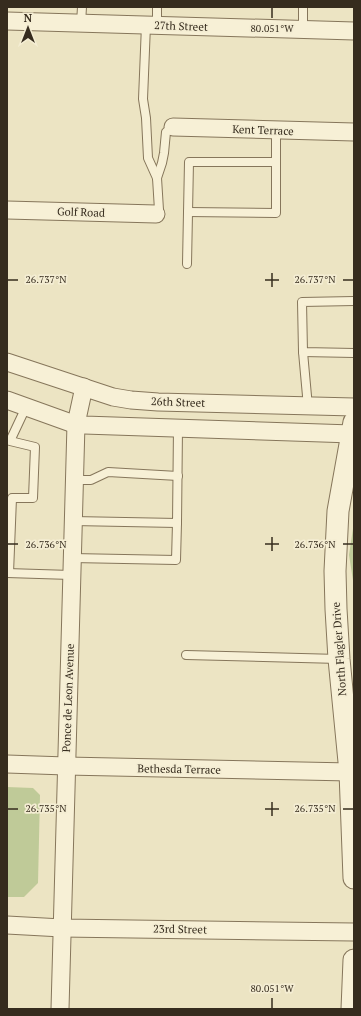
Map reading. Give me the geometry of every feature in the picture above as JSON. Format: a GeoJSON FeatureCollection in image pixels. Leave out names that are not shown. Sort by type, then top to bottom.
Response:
{"type":"FeatureCollection","features":[{"type":"Feature","properties":{"kind":"street","name":"27th Street"},"geometry":{"type":"LineString","coordinates":[[7,21],[81,15],[151,25],[354,31]]}},
{"type":"Feature","properties":{"kind":"street","name":"Kent Terrace"},"geometry":{"type":"LineString","coordinates":[[173,127],[354,132]]}},
{"type":"Feature","properties":{"kind":"street","name":"Golf Road"},"geometry":{"type":"LineString","coordinates":[[7,210],[156,214]]}},
{"type":"Feature","properties":{"kind":"street","name":"26th Street"},"geometry":{"type":"LineString","coordinates":[[7,362],[113,397],[131,400],[354,407]]}},
{"type":"Feature","properties":{"kind":"street","name":"Ponce de Leon Avenue"},"geometry":{"type":"LineString","coordinates":[[60,1009],[76,424],[84,388]]}},
{"type":"Feature","properties":{"kind":"street"},"geometry":{"type":"LineString","coordinates":[[7,400],[76,424],[84,425],[292,432],[353,428]]}},
{"type":"Feature","properties":{"kind":"street"},"geometry":{"type":"LineString","coordinates":[[292,432],[300,406]]}},
{"type":"Feature","properties":{"kind":"street","name":"North Flagler Drive"},"geometry":{"type":"LineString","coordinates":[[353,428],[338,511],[335,571],[339,660],[350,772],[354,878]]}},
{"type":"Feature","properties":{"kind":"street","name":"Bethesda Terrace"},"geometry":{"type":"LineString","coordinates":[[7,764],[350,772]]}},
{"type":"Feature","properties":{"kind":"street","name":"23rd Street"},"geometry":{"type":"LineString","coordinates":[[7,925],[62,928],[354,932]]}},
{"type":"Feature","properties":{"kind":"street"},"geometry":{"type":"LineString","coordinates":[[352,1009],[354,960]]}},
{"type":"Feature","properties":{"kind":"lane"},"geometry":{"type":"LineString","coordinates":[[156,214],[159,210],[157,178],[148,158],[146,118],[143,99],[151,25],[157,7]]}},
{"type":"Feature","properties":{"kind":"lane"},"geometry":{"type":"LineString","coordinates":[[303,7],[303,30]]}},
{"type":"Feature","properties":{"kind":"lane"},"geometry":{"type":"LineString","coordinates":[[157,178],[164,153],[166,132],[173,127]]}},
{"type":"Feature","properties":{"kind":"lane"},"geometry":{"type":"LineString","coordinates":[[188,212],[276,213],[276,130]]}},
{"type":"Feature","properties":{"kind":"lane"},"geometry":{"type":"LineString","coordinates":[[187,264],[189,162],[276,162]]}},
{"type":"Feature","properties":{"kind":"lane"},"geometry":{"type":"LineString","coordinates":[[300,406],[303,352],[302,302],[354,301]]}},
{"type":"Feature","properties":{"kind":"lane"},"geometry":{"type":"LineString","coordinates":[[303,352],[354,353]]}},
{"type":"Feature","properties":{"kind":"lane"},"geometry":{"type":"LineString","coordinates":[[26,407],[10,442],[35,447],[32,498],[12,498],[8,573],[72,575]]}},
{"type":"Feature","properties":{"kind":"lane"},"geometry":{"type":"LineString","coordinates":[[72,558],[176,560],[178,428]]}},
{"type":"Feature","properties":{"kind":"lane"},"geometry":{"type":"LineString","coordinates":[[74,480],[91,480],[108,472],[178,476]]}},
{"type":"Feature","properties":{"kind":"lane"},"geometry":{"type":"LineString","coordinates":[[73,521],[177,523]]}},
{"type":"Feature","properties":{"kind":"lane"},"geometry":{"type":"LineString","coordinates":[[186,655],[339,660]]}},
{"type":"Feature","properties":{"kind":"green space"},"geometry":{"type":"Polygon","coordinates":[[[354,522],[354,587],[349,555],[354,522]]]}},
{"type":"Feature","properties":{"kind":"green space"},"geometry":{"type":"Polygon","coordinates":[[[7,787],[33,788],[40,795],[38,883],[24,897],[7,897],[7,787]]]}}]}
